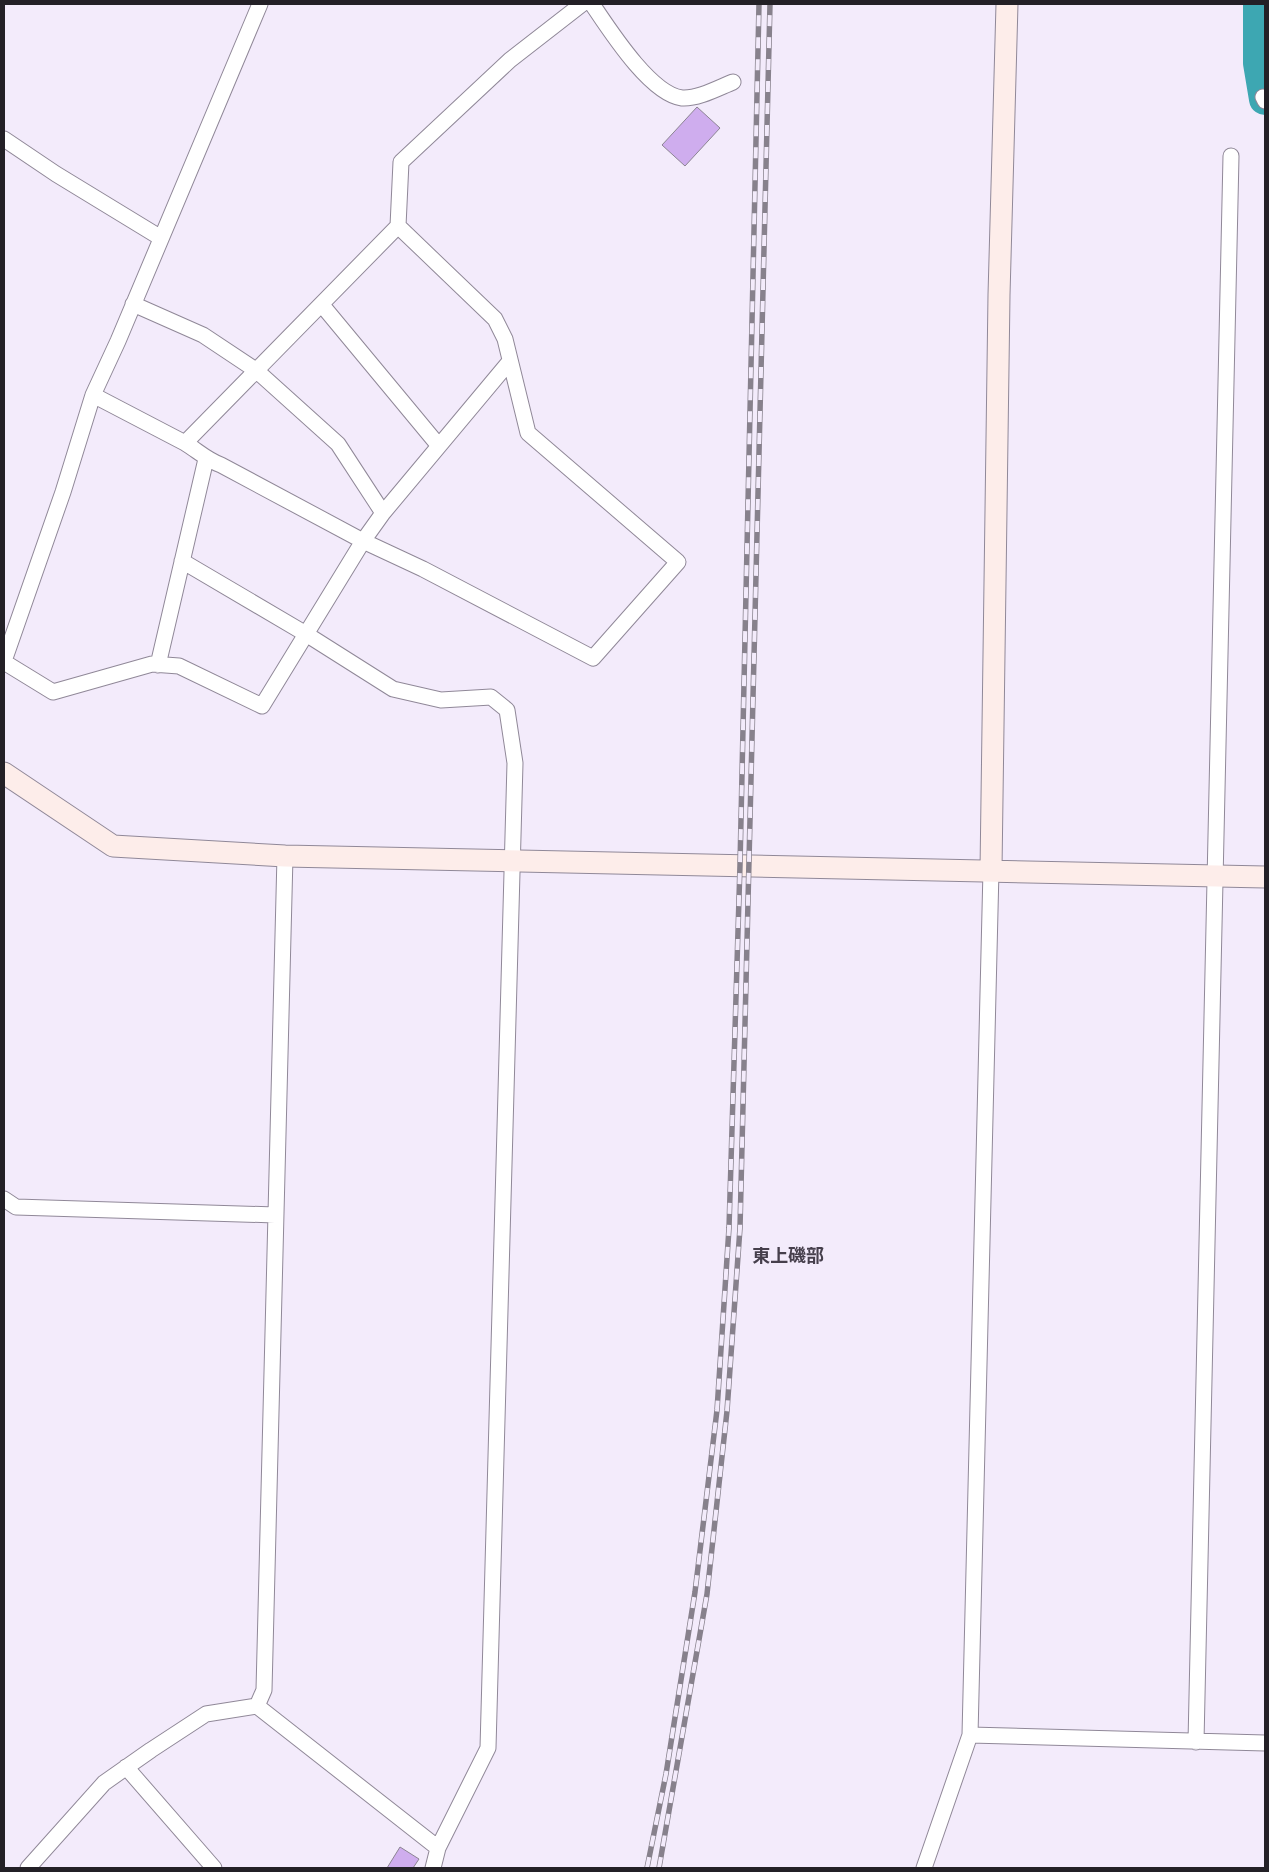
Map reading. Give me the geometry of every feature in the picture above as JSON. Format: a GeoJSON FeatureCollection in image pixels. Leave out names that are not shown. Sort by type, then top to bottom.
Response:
{"type":"FeatureCollection","features":[{"type":"Feature","properties":{"kind":"street"},"geometry":{"type":"LineString","coordinates":[[260,4],[93,395],[63,492],[4,662],[53,692],[152,664],[179,666],[262,706],[363,541],[383,513],[510,361]]}},
{"type":"Feature","properties":{"kind":"street"},"geometry":{"type":"LineString","coordinates":[[185,443],[398,226],[401,162],[510,60],[582,4]]}},
{"type":"Feature","properties":{"kind":"street"},"geometry":{"type":"LineString","coordinates":[[592,4],[640,70],[658,86],[681,98],[701,95],[733,82]]}},
{"type":"Feature","properties":{"kind":"street"},"geometry":{"type":"LineString","coordinates":[[924,1868],[970,1735],[991,870],[999,305],[1007,4]]}},
{"type":"Feature","properties":{"kind":"street"},"geometry":{"type":"LineString","coordinates":[[4,140],[161,238]]}},
{"type":"Feature","properties":{"kind":"street"},"geometry":{"type":"LineString","coordinates":[[1196,1742],[1231,156]]}},
{"type":"Feature","properties":{"kind":"street"},"geometry":{"type":"LineString","coordinates":[[93,395],[185,443],[206,460],[221,465],[363,541],[423,569],[593,658],[678,562],[528,433],[504,339],[495,319],[398,226]]}},
{"type":"Feature","properties":{"kind":"street"},"geometry":{"type":"LineString","coordinates":[[133,304],[203,335],[257,371],[338,444],[383,513]]}},
{"type":"Feature","properties":{"kind":"street"},"geometry":{"type":"LineString","coordinates":[[322,305],[439,446]]}},
{"type":"Feature","properties":{"kind":"street"},"geometry":{"type":"LineString","coordinates":[[158,665],[206,460]]}},
{"type":"Feature","properties":{"kind":"street"},"geometry":{"type":"LineString","coordinates":[[182,561],[306,634],[393,689],[441,700],[491,696],[507,710],[515,763],[488,1748],[438,1848],[433,1868]]}},
{"type":"Feature","properties":{"kind":"street"},"geometry":{"type":"LineString","coordinates":[[4,773],[113,846],[285,856],[1265,877]]}},
{"type":"Feature","properties":{"kind":"street"},"geometry":{"type":"LineString","coordinates":[[257,1706],[264,1690],[285,856]]}},
{"type":"Feature","properties":{"kind":"street"},"geometry":{"type":"LineString","coordinates":[[4,1199],[16,1207],[275,1215]]}},
{"type":"Feature","properties":{"kind":"street"},"geometry":{"type":"LineString","coordinates":[[28,1868],[104,1783],[126,1767],[206,1714],[257,1706],[438,1848]]}},
{"type":"Feature","properties":{"kind":"street"},"geometry":{"type":"LineString","coordinates":[[970,1735],[1196,1742],[1265,1742]]}},
{"type":"Feature","properties":{"kind":"street"},"geometry":{"type":"LineString","coordinates":[[126,1767],[214,1868]]}},
{"type":"Feature","properties":{"kind":"building"},"geometry":{"type":"Polygon","coordinates":[[[697,107],[720,128],[685,166],[662,145],[697,107]]]}},
{"type":"Feature","properties":{"kind":"building"},"geometry":{"type":"Polygon","coordinates":[[[400,1847],[419,1859],[413,1868],[387,1868],[400,1847]]]}},
{"type":"Feature","properties":{"kind":"waterway"},"geometry":{"type":"LineString","coordinates":[[1259,4],[1259,63],[1265,99]]}},
{"type":"Feature","properties":{"kind":"railway"},"geometry":{"type":"LineString","coordinates":[[647,1868],[666,1774],[695,1592],[717,1410],[729,1228],[740,865],[759,4]]}},
{"type":"Feature","properties":{"kind":"railway"},"geometry":{"type":"LineString","coordinates":[[659,1868],[707,1594],[727,1411],[740,1228],[770,4]]}},
{"type":"Feature","properties":{"kind":"district","name":"東上磯部"},"geometry":{"type":"Point","coordinates":[788,1255]}}]}
